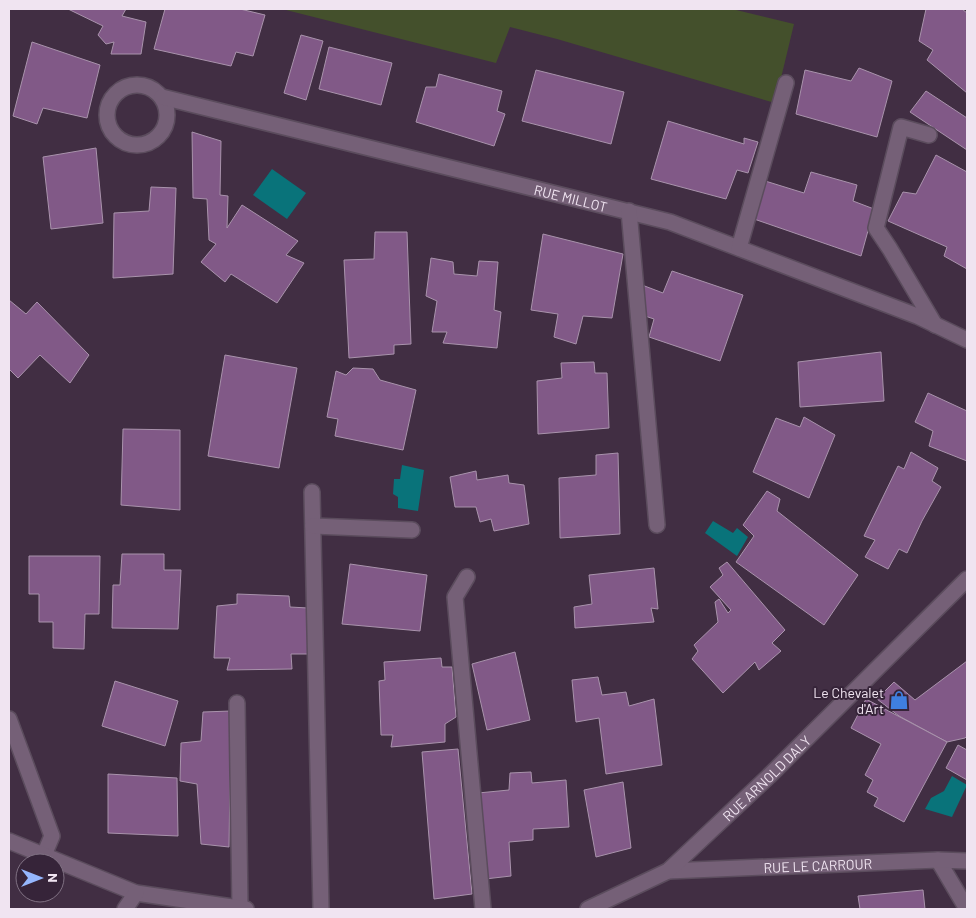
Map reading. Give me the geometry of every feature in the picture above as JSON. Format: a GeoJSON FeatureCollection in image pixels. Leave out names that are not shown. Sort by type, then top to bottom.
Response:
{"type":"FeatureCollection","features":[{"type":"Feature","properties":{"kind":"street"},"geometry":{"type":"LineString","coordinates":[[739,248],[786,83]]}},
{"type":"Feature","properties":{"kind":"street","name":"RUE MILLOT"},"geometry":{"type":"LineString","coordinates":[[162,97],[168,116],[166,127],[152,143],[142,146],[126,144],[113,135],[108,125],[108,106],[119,91],[128,86],[137,85],[155,90],[162,97],[670,222],[910,313],[967,340]]}},
{"type":"Feature","properties":{"kind":"street"},"geometry":{"type":"LineString","coordinates":[[929,135],[901,127],[876,228],[935,325]]}},
{"type":"Feature","properties":{"kind":"street"},"geometry":{"type":"LineString","coordinates":[[629,211],[657,525]]}},
{"type":"Feature","properties":{"kind":"street"},"geometry":{"type":"LineString","coordinates":[[312,492],[320,909]]}},
{"type":"Feature","properties":{"kind":"street"},"geometry":{"type":"LineString","coordinates":[[313,526],[412,530]]}},
{"type":"Feature","properties":{"kind":"street"},"geometry":{"type":"LineString","coordinates":[[467,577],[455,597],[483,909]]}},
{"type":"Feature","properties":{"kind":"street","name":"RUE ARNOLD DALY"},"geometry":{"type":"LineString","coordinates":[[588,909],[668,872],[769,776],[967,579]]}},
{"type":"Feature","properties":{"kind":"street"},"geometry":{"type":"LineString","coordinates":[[65,864],[136,893],[243,909],[237,703]]}},
{"type":"Feature","properties":{"kind":"street"},"geometry":{"type":"LineString","coordinates":[[9,719],[52,836],[45,853]]}},
{"type":"Feature","properties":{"kind":"street"},"geometry":{"type":"LineString","coordinates":[[9,841],[37,853]]}},
{"type":"Feature","properties":{"kind":"street"},"geometry":{"type":"LineString","coordinates":[[938,860],[967,909]]}},
{"type":"Feature","properties":{"kind":"street","name":"RUE LE CARROUR"},"geometry":{"type":"LineString","coordinates":[[668,872],[938,860],[967,861]]}},
{"type":"Feature","properties":{"kind":"street"},"geometry":{"type":"LineString","coordinates":[[125,909],[136,893]]}},
{"type":"Feature","properties":{"kind":"shaded area"},"geometry":{"type":"Polygon","coordinates":[[[282,9],[732,9],[794,24],[775,103],[510,27],[496,63],[282,9]]]}},
{"type":"Feature","properties":{"kind":"shaded area"},"geometry":{"type":"Polygon","coordinates":[[[272,169],[306,193],[287,219],[253,195],[272,169]]]}},
{"type":"Feature","properties":{"kind":"shaded area"},"geometry":{"type":"Polygon","coordinates":[[[402,465],[424,470],[418,511],[398,508],[398,497],[393,494],[394,479],[400,479],[402,465]]]}},
{"type":"Feature","properties":{"kind":"shaded area"},"geometry":{"type":"Polygon","coordinates":[[[713,521],[733,533],[737,528],[748,537],[737,556],[705,533],[713,521]]]}},
{"type":"Feature","properties":{"kind":"shaded area"},"geometry":{"type":"Polygon","coordinates":[[[952,776],[967,785],[952,817],[925,809],[931,798],[944,791],[952,776]]]}},
{"type":"Feature","properties":{"kind":"building"},"geometry":{"type":"Polygon","coordinates":[[[68,9],[126,9],[122,16],[146,22],[141,54],[111,54],[114,42],[106,44],[98,35],[103,26],[68,9]]]}},
{"type":"Feature","properties":{"kind":"building"},"geometry":{"type":"Polygon","coordinates":[[[165,9],[240,9],[265,15],[253,56],[236,52],[231,66],[154,49],[165,9]]]}},
{"type":"Feature","properties":{"kind":"building"},"geometry":{"type":"Polygon","coordinates":[[[926,9],[962,9],[967,13],[967,93],[927,60],[933,50],[919,41],[926,9]]]}},
{"type":"Feature","properties":{"kind":"building"},"geometry":{"type":"Polygon","coordinates":[[[301,35],[323,41],[306,100],[284,93],[301,35]]]}},
{"type":"Feature","properties":{"kind":"building"},"geometry":{"type":"Polygon","coordinates":[[[32,42],[100,65],[87,118],[43,108],[37,124],[13,116],[32,42]]]}},
{"type":"Feature","properties":{"kind":"building"},"geometry":{"type":"Polygon","coordinates":[[[329,47],[392,63],[381,105],[319,89],[329,47]]]}},
{"type":"Feature","properties":{"kind":"building"},"geometry":{"type":"Polygon","coordinates":[[[859,68],[892,81],[877,137],[796,114],[805,70],[851,81],[859,68]]]}},
{"type":"Feature","properties":{"kind":"building"},"geometry":{"type":"Polygon","coordinates":[[[536,70],[624,92],[611,144],[522,121],[536,70]]]}},
{"type":"Feature","properties":{"kind":"building"},"geometry":{"type":"Polygon","coordinates":[[[439,74],[502,91],[497,111],[505,114],[494,146],[416,122],[426,87],[436,87],[439,74]]]}},
{"type":"Feature","properties":{"kind":"building"},"geometry":{"type":"Polygon","coordinates":[[[926,91],[967,118],[967,150],[910,112],[926,91]]]}},
{"type":"Feature","properties":{"kind":"building"},"geometry":{"type":"Polygon","coordinates":[[[668,121],[744,144],[744,138],[758,142],[748,173],[737,170],[726,199],[651,179],[668,121]]]}},
{"type":"Feature","properties":{"kind":"building"},"geometry":{"type":"Polygon","coordinates":[[[192,132],[221,141],[220,195],[228,196],[227,228],[242,205],[298,241],[286,255],[304,263],[277,303],[231,274],[225,282],[201,262],[216,244],[209,240],[207,199],[193,198],[192,132]]]}},
{"type":"Feature","properties":{"kind":"building"},"geometry":{"type":"Polygon","coordinates":[[[96,148],[103,223],[51,229],[43,157],[96,148]]]}},
{"type":"Feature","properties":{"kind":"building"},"geometry":{"type":"Polygon","coordinates":[[[936,155],[967,172],[967,269],[944,256],[947,247],[888,221],[903,192],[916,194],[936,155]]]}},
{"type":"Feature","properties":{"kind":"building"},"geometry":{"type":"Polygon","coordinates":[[[811,172],[857,185],[853,201],[874,209],[861,256],[754,219],[762,180],[804,193],[811,172]]]}},
{"type":"Feature","properties":{"kind":"building"},"geometry":{"type":"Polygon","coordinates":[[[151,187],[176,188],[173,274],[113,278],[114,213],[149,211],[151,187]]]}},
{"type":"Feature","properties":{"kind":"building"},"geometry":{"type":"Polygon","coordinates":[[[375,232],[407,232],[411,344],[394,345],[394,354],[349,358],[344,260],[374,259],[375,232]]]}},
{"type":"Feature","properties":{"kind":"building"},"geometry":{"type":"Polygon","coordinates":[[[543,234],[623,254],[612,318],[583,316],[576,344],[554,337],[558,314],[531,310],[543,234]]]}},
{"type":"Feature","properties":{"kind":"building"},"geometry":{"type":"Polygon","coordinates":[[[431,258],[453,262],[454,274],[477,276],[479,261],[498,262],[494,310],[501,312],[497,348],[443,343],[447,332],[432,332],[437,301],[426,296],[431,258]]]}},
{"type":"Feature","properties":{"kind":"building"},"geometry":{"type":"Polygon","coordinates":[[[672,271],[743,295],[720,361],[649,337],[654,319],[645,316],[642,285],[663,293],[672,271]]]}},
{"type":"Feature","properties":{"kind":"building"},"geometry":{"type":"Polygon","coordinates":[[[9,300],[26,314],[37,302],[89,355],[70,383],[40,355],[18,378],[9,369],[9,300]]]}},
{"type":"Feature","properties":{"kind":"building"},"geometry":{"type":"Polygon","coordinates":[[[881,352],[884,401],[800,407],[798,362],[881,352]]]}},
{"type":"Feature","properties":{"kind":"building"},"geometry":{"type":"Polygon","coordinates":[[[225,355],[297,368],[279,468],[208,456],[225,355]]]}},
{"type":"Feature","properties":{"kind":"building"},"geometry":{"type":"Polygon","coordinates":[[[594,362],[595,373],[607,373],[609,428],[538,434],[537,381],[562,378],[561,363],[594,362]]]}},
{"type":"Feature","properties":{"kind":"building"},"geometry":{"type":"Polygon","coordinates":[[[353,368],[373,369],[380,380],[416,390],[403,450],[335,436],[338,419],[327,417],[336,371],[346,375],[353,368]]]}},
{"type":"Feature","properties":{"kind":"building"},"geometry":{"type":"Polygon","coordinates":[[[928,393],[967,411],[967,461],[929,446],[933,431],[915,422],[928,393]]]}},
{"type":"Feature","properties":{"kind":"building"},"geometry":{"type":"Polygon","coordinates":[[[804,417],[835,435],[809,498],[753,472],[776,418],[800,427],[804,417]]]}},
{"type":"Feature","properties":{"kind":"building"},"geometry":{"type":"Polygon","coordinates":[[[123,429],[180,430],[180,510],[121,505],[123,429]]]}},
{"type":"Feature","properties":{"kind":"building"},"geometry":{"type":"Polygon","coordinates":[[[911,452],[938,468],[932,481],[941,487],[907,553],[899,549],[888,569],[865,557],[875,540],[864,536],[898,466],[904,469],[911,452]]]}},
{"type":"Feature","properties":{"kind":"building"},"geometry":{"type":"Polygon","coordinates":[[[618,453],[620,534],[560,538],[559,478],[596,475],[596,455],[618,453]]]}},
{"type":"Feature","properties":{"kind":"building"},"geometry":{"type":"Polygon","coordinates":[[[476,471],[477,480],[508,475],[509,483],[524,485],[529,524],[494,531],[491,519],[480,522],[476,507],[455,507],[450,477],[476,471]]]}},
{"type":"Feature","properties":{"kind":"building"},"geometry":{"type":"Polygon","coordinates":[[[767,491],[780,499],[777,511],[858,575],[824,625],[736,562],[754,536],[743,525],[767,491]]]}},
{"type":"Feature","properties":{"kind":"building"},"geometry":{"type":"Polygon","coordinates":[[[122,554],[164,554],[164,570],[181,570],[178,629],[112,628],[113,585],[120,585],[122,554]]]}},
{"type":"Feature","properties":{"kind":"building"},"geometry":{"type":"Polygon","coordinates":[[[29,556],[100,556],[99,614],[85,614],[84,649],[53,648],[53,622],[39,622],[39,594],[29,594],[29,556]]]}},
{"type":"Feature","properties":{"kind":"building"},"geometry":{"type":"Polygon","coordinates":[[[727,562],[785,630],[772,643],[781,651],[759,670],[755,662],[723,693],[692,659],[698,651],[694,645],[718,622],[715,602],[719,599],[728,613],[731,610],[710,587],[723,575],[719,568],[727,562]]]}},
{"type":"Feature","properties":{"kind":"building"},"geometry":{"type":"Polygon","coordinates":[[[350,564],[427,575],[420,631],[342,624],[350,564]]]}},
{"type":"Feature","properties":{"kind":"building"},"geometry":{"type":"Polygon","coordinates":[[[654,568],[658,609],[651,608],[654,622],[575,628],[574,607],[592,604],[589,575],[654,568]]]}},
{"type":"Feature","properties":{"kind":"building"},"geometry":{"type":"Polygon","coordinates":[[[237,594],[289,596],[290,607],[308,608],[308,654],[291,654],[292,669],[227,670],[230,658],[214,658],[217,606],[237,604],[237,594]]]}},
{"type":"Feature","properties":{"kind":"building"},"geometry":{"type":"Polygon","coordinates":[[[515,652],[530,720],[487,730],[472,664],[515,652]]]}},
{"type":"Feature","properties":{"kind":"building"},"geometry":{"type":"Polygon","coordinates":[[[441,658],[442,667],[452,667],[456,717],[445,724],[445,742],[391,747],[393,735],[381,735],[379,681],[385,680],[384,662],[441,658]]]}},
{"type":"Feature","properties":{"kind":"building"},"geometry":{"type":"Polygon","coordinates":[[[967,661],[967,736],[965,738],[947,742],[899,716],[877,699],[894,682],[915,700],[967,661]]]}},
{"type":"Feature","properties":{"kind":"building"},"geometry":{"type":"Polygon","coordinates":[[[598,677],[602,695],[626,692],[629,706],[654,699],[662,765],[606,774],[599,718],[576,722],[572,680],[598,677]]]}},
{"type":"Feature","properties":{"kind":"building"},"geometry":{"type":"Polygon","coordinates":[[[115,681],[178,701],[165,746],[102,726],[115,681]]]}},
{"type":"Feature","properties":{"kind":"building"},"geometry":{"type":"Polygon","coordinates":[[[866,699],[947,742],[904,822],[874,806],[878,798],[867,792],[873,780],[865,775],[881,744],[851,728],[866,699]]]}},
{"type":"Feature","properties":{"kind":"building"},"geometry":{"type":"Polygon","coordinates":[[[231,711],[229,847],[201,844],[197,784],[180,781],[181,743],[201,741],[203,712],[231,711]]]}},
{"type":"Feature","properties":{"kind":"building"},"geometry":{"type":"Polygon","coordinates":[[[958,745],[967,750],[967,780],[946,768],[958,745]]]}},
{"type":"Feature","properties":{"kind":"building"},"geometry":{"type":"Polygon","coordinates":[[[458,749],[472,894],[434,899],[422,752],[458,749]]]}},
{"type":"Feature","properties":{"kind":"building"},"geometry":{"type":"Polygon","coordinates":[[[531,772],[532,783],[566,780],[569,827],[533,829],[533,840],[509,842],[511,876],[485,879],[478,793],[509,790],[510,773],[531,772]]]}},
{"type":"Feature","properties":{"kind":"building"},"geometry":{"type":"Polygon","coordinates":[[[108,774],[177,778],[178,836],[108,833],[108,774]]]}},
{"type":"Feature","properties":{"kind":"building"},"geometry":{"type":"Polygon","coordinates":[[[623,782],[631,848],[596,857],[584,790],[623,782]]]}},
{"type":"Feature","properties":{"kind":"building"},"geometry":{"type":"Polygon","coordinates":[[[923,890],[925,909],[860,909],[858,896],[923,890]]]}},
{"type":"Feature","properties":{"kind":"place","name":"Le Chevalet d'Art"},"geometry":{"type":"Point","coordinates":[899,700]}}]}
